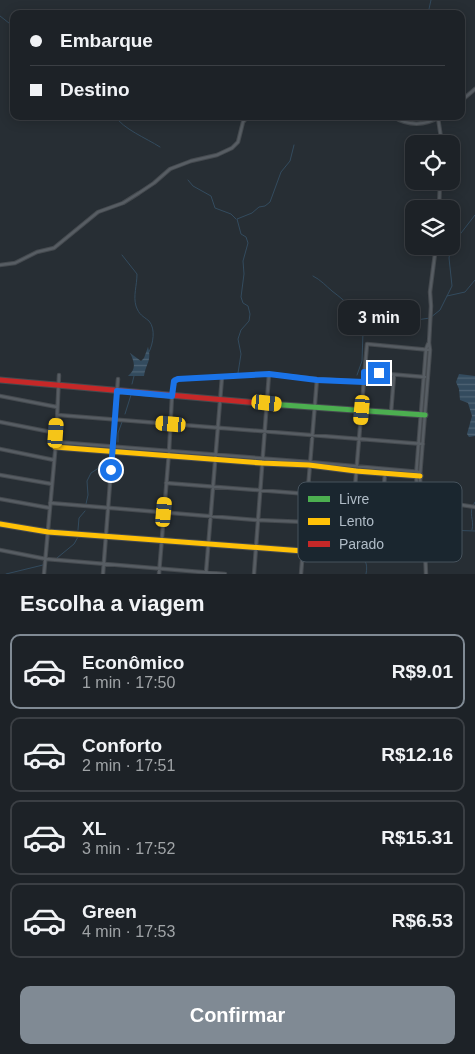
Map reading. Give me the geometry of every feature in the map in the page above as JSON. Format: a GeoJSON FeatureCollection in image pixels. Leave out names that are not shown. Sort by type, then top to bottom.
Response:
{"type":"FeatureCollection","features":[{"type":"Feature","properties":{"kind":"street"},"geometry":{"type":"LineString","coordinates":[[465,98],[475,89]]}},
{"type":"Feature","properties":{"kind":"street"},"geometry":{"type":"LineString","coordinates":[[0,265],[15,262],[37,252],[54,248],[98,212],[123,203],[149,187],[170,168],[191,160],[217,155],[232,148],[238,142],[245,120]]}},
{"type":"Feature","properties":{"kind":"street"},"geometry":{"type":"LineString","coordinates":[[399,120],[416,124],[430,120]]}},
{"type":"Feature","properties":{"kind":"street"},"geometry":{"type":"LineString","coordinates":[[440,120],[441,135]]}},
{"type":"Feature","properties":{"kind":"street"},"geometry":{"type":"LineString","coordinates":[[419,482],[426,377],[430,350],[430,292],[435,255]]}},
{"type":"Feature","properties":{"kind":"street"},"geometry":{"type":"LineString","coordinates":[[426,377],[426,349],[429,342]]}},
{"type":"Feature","properties":{"kind":"street"},"geometry":{"type":"LineString","coordinates":[[355,482],[367,344],[430,350]]}},
{"type":"Feature","properties":{"kind":"street"},"geometry":{"type":"LineString","coordinates":[[364,372],[426,377]]}},
{"type":"Feature","properties":{"kind":"street"},"geometry":{"type":"LineString","coordinates":[[44,574],[56,445],[59,374]]}},
{"type":"Feature","properties":{"kind":"street"},"geometry":{"type":"LineString","coordinates":[[159,574],[172,396],[176,379],[269,374],[317,380],[364,382]]}},
{"type":"Feature","properties":{"kind":"street"},"geometry":{"type":"LineString","coordinates":[[254,574],[269,374]]}},
{"type":"Feature","properties":{"kind":"street"},"geometry":{"type":"LineString","coordinates":[[391,413],[394,374]]}},
{"type":"Feature","properties":{"kind":"street"},"geometry":{"type":"LineString","coordinates":[[206,573],[222,377]]}},
{"type":"Feature","properties":{"kind":"street"},"geometry":{"type":"LineString","coordinates":[[103,574],[118,379]]}},
{"type":"Feature","properties":{"kind":"street"},"geometry":{"type":"LineString","coordinates":[[0,380],[314,408],[423,415]]}},
{"type":"Feature","properties":{"kind":"street"},"geometry":{"type":"LineString","coordinates":[[308,482],[317,380]]}},
{"type":"Feature","properties":{"kind":"street"},"geometry":{"type":"LineString","coordinates":[[0,396],[58,408]]}},
{"type":"Feature","properties":{"kind":"street"},"geometry":{"type":"LineString","coordinates":[[58,415],[421,444]]}},
{"type":"Feature","properties":{"kind":"street"},"geometry":{"type":"LineString","coordinates":[[0,422],[56,433]]}},
{"type":"Feature","properties":{"kind":"street"},"geometry":{"type":"LineString","coordinates":[[56,445],[216,458],[309,463],[418,474]]}},
{"type":"Feature","properties":{"kind":"street"},"geometry":{"type":"LineString","coordinates":[[0,448],[54,460]]}},
{"type":"Feature","properties":{"kind":"street"},"geometry":{"type":"LineString","coordinates":[[384,482],[385,471]]}},
{"type":"Feature","properties":{"kind":"street"},"geometry":{"type":"LineString","coordinates":[[0,475],[52,484]]}},
{"type":"Feature","properties":{"kind":"street"},"geometry":{"type":"LineString","coordinates":[[166,483],[298,493]]}},
{"type":"Feature","properties":{"kind":"street"},"geometry":{"type":"LineString","coordinates":[[0,499],[50,508]]}},
{"type":"Feature","properties":{"kind":"street"},"geometry":{"type":"LineString","coordinates":[[50,503],[298,522]]}},
{"type":"Feature","properties":{"kind":"street"},"geometry":{"type":"LineString","coordinates":[[462,506],[475,508]]}},
{"type":"Feature","properties":{"kind":"street"},"geometry":{"type":"LineString","coordinates":[[0,524],[48,532],[298,551]]}},
{"type":"Feature","properties":{"kind":"street"},"geometry":{"type":"LineString","coordinates":[[0,550],[46,559],[225,574]]}},
{"type":"Feature","properties":{"kind":"water"},"geometry":{"type":"Polygon","coordinates":[[[148,347],[149,359],[144,376],[128,376],[134,368],[130,353],[141,361],[148,347]]]}},
{"type":"Feature","properties":{"kind":"water"},"geometry":{"type":"Polygon","coordinates":[[[459,374],[475,376],[475,436],[469,437],[467,434],[472,416],[468,403],[460,400],[456,382],[459,374]]]}},
{"type":"Feature","properties":{"kind":"waterway"},"geometry":{"type":"LineString","coordinates":[[429,10],[431,0]]}},
{"type":"Feature","properties":{"kind":"waterway"},"geometry":{"type":"LineString","coordinates":[[0,16],[10,24]]}},
{"type":"Feature","properties":{"kind":"waterway"},"geometry":{"type":"LineString","coordinates":[[118,120],[129,129],[160,147]]}},
{"type":"Feature","properties":{"kind":"waterway"},"geometry":{"type":"LineString","coordinates":[[238,373],[241,354],[238,339],[241,330],[249,321],[250,314],[248,306],[243,303],[241,297],[244,274],[243,261],[248,243],[246,237],[241,234],[237,219],[252,213],[270,202],[281,172],[290,161],[294,145]]}},
{"type":"Feature","properties":{"kind":"waterway"},"geometry":{"type":"LineString","coordinates":[[188,180],[193,186],[211,196],[215,208],[231,214],[236,219]]}},
{"type":"Feature","properties":{"kind":"waterway"},"geometry":{"type":"LineString","coordinates":[[460,234],[475,215]]}},
{"type":"Feature","properties":{"kind":"waterway"},"geometry":{"type":"LineString","coordinates":[[122,255],[137,274],[135,298],[137,309],[153,328],[153,341],[149,352]]}},
{"type":"Feature","properties":{"kind":"waterway"},"geometry":{"type":"LineString","coordinates":[[357,375],[362,361],[363,332],[368,325],[380,322],[430,318],[440,310],[452,286],[450,255]]}},
{"type":"Feature","properties":{"kind":"waterway"},"geometry":{"type":"LineString","coordinates":[[313,276],[352,308],[363,332]]}},
{"type":"Feature","properties":{"kind":"waterway"},"geometry":{"type":"LineString","coordinates":[[447,296],[465,292],[475,280]]}},
{"type":"Feature","properties":{"kind":"waterway"},"geometry":{"type":"LineString","coordinates":[[132,384],[134,376]]}},
{"type":"Feature","properties":{"kind":"waterway"},"geometry":{"type":"LineString","coordinates":[[125,414],[131,395]]}},
{"type":"Feature","properties":{"kind":"waterway"},"geometry":{"type":"LineString","coordinates":[[118,442],[118,433],[122,422]]}},
{"type":"Feature","properties":{"kind":"waterway"},"geometry":{"type":"LineString","coordinates":[[86,504],[88,495],[87,481],[91,473],[111,460]]}},
{"type":"Feature","properties":{"kind":"waterway"},"geometry":{"type":"LineString","coordinates":[[472,530],[471,513],[475,502]]}},
{"type":"Feature","properties":{"kind":"waterway"},"geometry":{"type":"LineString","coordinates":[[78,530],[79,518],[85,511]]}},
{"type":"Feature","properties":{"kind":"waterway"},"geometry":{"type":"LineString","coordinates":[[462,531],[475,531]]}},
{"type":"Feature","properties":{"kind":"waterway"},"geometry":{"type":"LineString","coordinates":[[57,558],[74,544],[78,537]]}},
{"type":"Feature","properties":{"kind":"waterway"},"geometry":{"type":"LineString","coordinates":[[365,562],[366,574]]}},
{"type":"Feature","properties":{"kind":"waterway"},"geometry":{"type":"LineString","coordinates":[[6,574],[43,565]]}},
{"type":"Feature","properties":{"kind":"traffic: fast"},"geometry":{"type":"LineString","coordinates":[[269,404],[425,415]]}},
{"type":"Feature","properties":{"kind":"traffic: slow"},"geometry":{"type":"LineString","coordinates":[[55,447],[309,465],[420,476]]}},
{"type":"Feature","properties":{"kind":"traffic: slow"},"geometry":{"type":"LineString","coordinates":[[0,524],[48,532],[298,551]]}},
{"type":"Feature","properties":{"kind":"traffic: jam"},"geometry":{"type":"LineString","coordinates":[[0,380],[269,404]]}},
{"type":"Feature","properties":{"kind":"route"},"geometry":{"type":"LineString","coordinates":[[111,470],[117,391],[172,396],[176,379],[269,374],[317,380],[364,382],[364,372],[379,373]]}}]}
